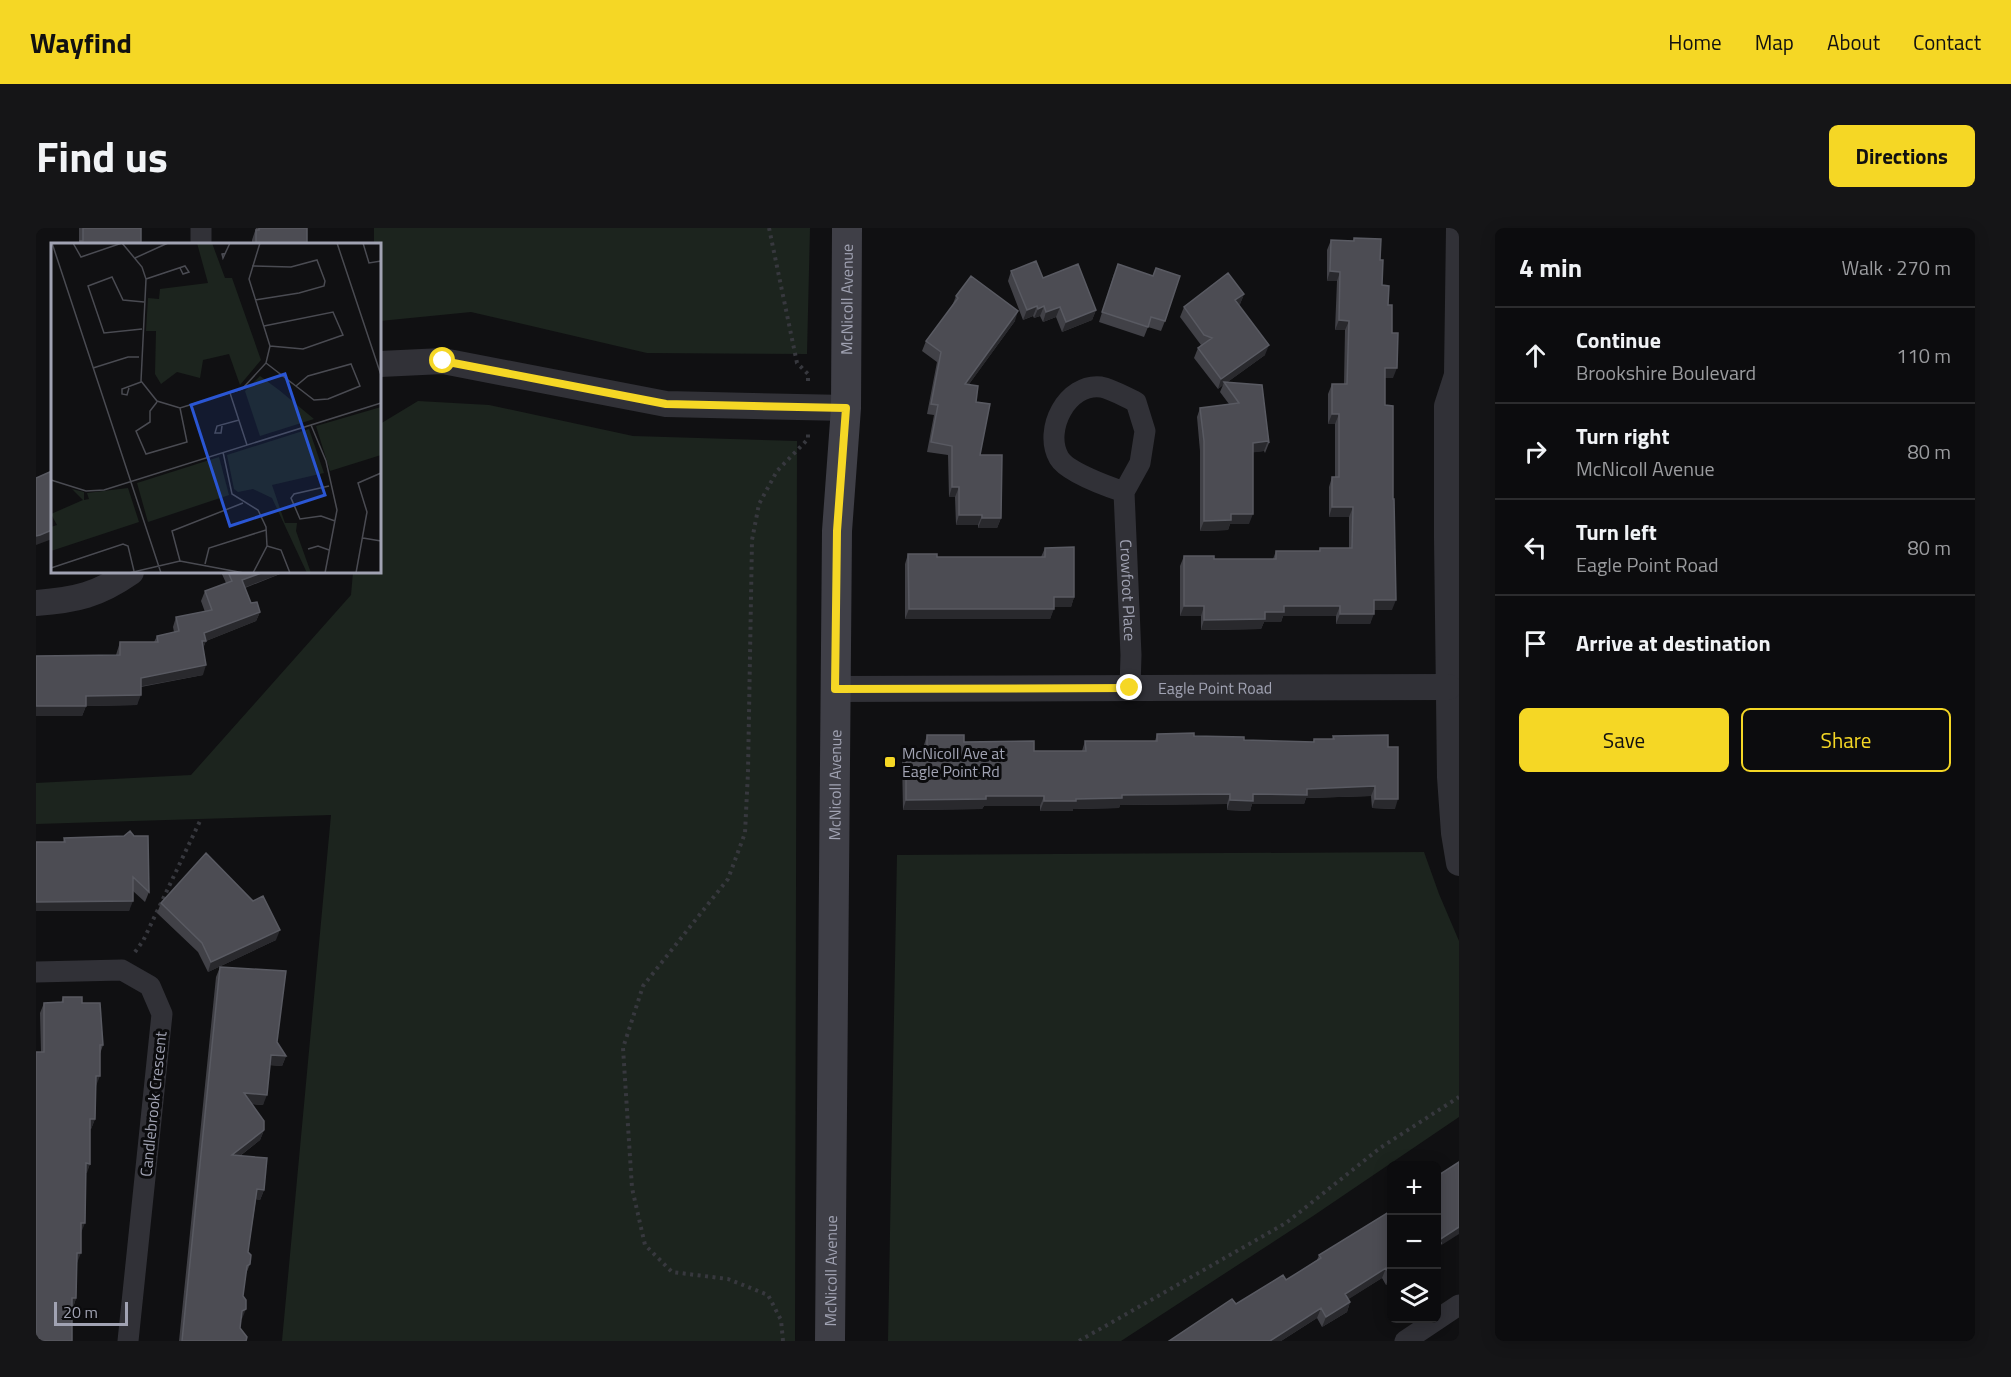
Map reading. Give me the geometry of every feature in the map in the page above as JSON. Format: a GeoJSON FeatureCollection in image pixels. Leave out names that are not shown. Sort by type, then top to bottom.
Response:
{"type":"FeatureCollection","features":[{"type":"Feature","properties":{"kind":"main road","name":"McNicoll Avenue"},"geometry":{"type":"LineString","coordinates":[[830,1341],[837,531],[846,408],[847,228]]}},
{"type":"Feature","properties":{"kind":"street"},"geometry":{"type":"LineString","coordinates":[[1459,228],[1457,375],[1447,406],[1448,687],[1452,808],[1459,863]]}},
{"type":"Feature","properties":{"kind":"street"},"geometry":{"type":"LineString","coordinates":[[381,364],[443,361],[666,404],[846,408]]}},
{"type":"Feature","properties":{"kind":"street"},"geometry":{"type":"LineString","coordinates":[[1101,387],[1136,402],[1145,431],[1140,463],[1124,492],[1089,479],[1059,459],[1053,439],[1060,410],[1078,392],[1101,387]]}},
{"type":"Feature","properties":{"kind":"street","name":"Crowfoot Place"},"geometry":{"type":"LineString","coordinates":[[1124,492],[1131,655],[1130,688]]}},
{"type":"Feature","properties":{"kind":"street"},"geometry":{"type":"LineString","coordinates":[[36,603],[72,600],[111,586],[130,573]]}},
{"type":"Feature","properties":{"kind":"street","name":"Eagle Point Road"},"geometry":{"type":"LineString","coordinates":[[835,689],[1448,687]]}},
{"type":"Feature","properties":{"kind":"street"},"geometry":{"type":"LineString","coordinates":[[36,972],[122,970]]}},
{"type":"Feature","properties":{"kind":"street","name":"Candlebrook Crescent"},"geometry":{"type":"LineString","coordinates":[[122,970],[150,986],[162,1014],[128,1341]]}},
{"type":"Feature","properties":{"kind":"street"},"geometry":{"type":"LineString","coordinates":[[1405,1341],[1459,1305]]}},
{"type":"Feature","properties":{"kind":"path"},"geometry":{"type":"LineString","coordinates":[[769,228],[797,363],[808,374]]}},
{"type":"Feature","properties":{"kind":"path"},"geometry":{"type":"LineString","coordinates":[[783,1341],[781,1320],[768,1295],[728,1279],[672,1272],[645,1245],[632,1188],[623,1048],[643,986],[728,879],[745,833],[752,540],[759,504],[777,471],[808,439]]}},
{"type":"Feature","properties":{"kind":"path"},"geometry":{"type":"LineString","coordinates":[[122,970],[143,941],[200,821]]}},
{"type":"Feature","properties":{"kind":"path"},"geometry":{"type":"LineString","coordinates":[[1079,1341],[1286,1223],[1380,1148],[1459,1097]]}},
{"type":"Feature","properties":{"kind":"shaded area"},"geometry":{"type":"Polygon","coordinates":[[[374,228],[810,228],[807,354],[647,353],[471,312],[381,321],[381,243],[374,243],[374,228]]]}},
{"type":"Feature","properties":{"kind":"shaded area"},"geometry":{"type":"Polygon","coordinates":[[[418,401],[489,405],[633,436],[797,441],[795,1341],[282,1341],[331,815],[36,824],[36,783],[191,775],[351,595],[353,573],[381,573],[381,423],[418,401]]]}},
{"type":"Feature","properties":{"kind":"shaded area"},"geometry":{"type":"Polygon","coordinates":[[[1424,852],[1459,941],[1459,1117],[1394,1161],[1387,1161],[1387,1166],[1313,1216],[1121,1341],[888,1341],[897,855],[1424,852]]]}},
{"type":"Feature","properties":{"kind":"building"},"geometry":{"type":"Polygon","coordinates":[[[83,228],[141,228],[141,243],[80,243],[83,241],[83,228]]]}},
{"type":"Feature","properties":{"kind":"building"},"geometry":{"type":"Polygon","coordinates":[[[259,228],[307,228],[307,243],[256,243],[256,230],[259,228]]]}},
{"type":"Feature","properties":{"kind":"building"},"geometry":{"type":"Polygon","coordinates":[[[1354,238],[1381,239],[1382,285],[1389,286],[1388,305],[1392,305],[1392,333],[1398,333],[1397,368],[1385,368],[1385,405],[1393,406],[1396,600],[1374,600],[1374,614],[1340,614],[1340,606],[1284,606],[1284,612],[1265,612],[1265,619],[1204,620],[1204,606],[1184,606],[1184,556],[1214,556],[1214,559],[1276,559],[1276,551],[1352,548],[1353,507],[1332,507],[1332,477],[1339,477],[1339,414],[1332,414],[1332,384],[1347,384],[1349,321],[1339,320],[1340,272],[1330,271],[1331,240],[1354,241],[1354,238]]]}},
{"type":"Feature","properties":{"kind":"building"},"geometry":{"type":"Polygon","coordinates":[[[1036,261],[1043,278],[1078,264],[1096,310],[1066,322],[1060,307],[1046,312],[1044,306],[1027,310],[1011,271],[1036,261]]]}},
{"type":"Feature","properties":{"kind":"building"},"geometry":{"type":"Polygon","coordinates":[[[1118,264],[1153,276],[1156,268],[1180,276],[1165,321],[1151,317],[1148,327],[1102,312],[1118,264]]]}},
{"type":"Feature","properties":{"kind":"building"},"geometry":{"type":"Polygon","coordinates":[[[1228,273],[1244,294],[1235,300],[1269,345],[1221,379],[1198,348],[1212,338],[1204,335],[1184,307],[1228,273]]]}},
{"type":"Feature","properties":{"kind":"building"},"geometry":{"type":"Polygon","coordinates":[[[971,276],[1018,311],[965,384],[978,386],[976,402],[990,404],[980,455],[1002,455],[1001,518],[959,515],[959,487],[952,487],[952,446],[931,442],[938,405],[931,404],[941,352],[926,341],[958,298],[956,296],[971,276]]]}},
{"type":"Feature","properties":{"kind":"building"},"geometry":{"type":"Polygon","coordinates":[[[1224,382],[1262,385],[1269,443],[1268,441],[1253,443],[1253,514],[1231,514],[1231,520],[1204,521],[1204,441],[1200,408],[1239,403],[1224,382]]]}},
{"type":"Feature","properties":{"kind":"building"},"geometry":{"type":"Polygon","coordinates":[[[51,471],[51,530],[36,536],[36,478],[51,471]]]}},
{"type":"Feature","properties":{"kind":"building"},"geometry":{"type":"Polygon","coordinates":[[[1074,547],[1074,597],[1054,597],[1054,609],[909,609],[908,554],[937,554],[937,557],[1045,557],[1045,548],[1074,547]]]}},
{"type":"Feature","properties":{"kind":"building"},"geometry":{"type":"Polygon","coordinates":[[[228,573],[261,573],[242,580],[251,603],[257,602],[260,612],[204,633],[206,641],[202,641],[206,665],[141,678],[141,695],[86,696],[86,706],[36,706],[36,656],[120,655],[120,642],[158,642],[157,636],[179,631],[176,617],[212,610],[205,591],[232,581],[228,573]]]}},
{"type":"Feature","properties":{"kind":"building"},"geometry":{"type":"Polygon","coordinates":[[[1194,733],[1194,736],[1244,737],[1244,740],[1314,742],[1314,739],[1334,739],[1333,736],[1388,735],[1388,747],[1398,747],[1398,799],[1375,799],[1375,786],[1307,789],[1307,795],[1253,794],[1253,801],[1230,800],[1230,794],[1122,795],[1122,798],[1076,799],[1076,801],[1044,801],[1044,796],[906,800],[906,750],[927,750],[927,735],[964,735],[964,742],[1034,741],[1034,751],[1086,751],[1085,741],[1157,741],[1157,734],[1194,733]]]}},
{"type":"Feature","properties":{"kind":"building"},"geometry":{"type":"Polygon","coordinates":[[[130,831],[134,836],[148,836],[149,892],[133,877],[133,901],[36,902],[36,842],[65,842],[64,838],[124,836],[130,831]]]}},
{"type":"Feature","properties":{"kind":"building"},"geometry":{"type":"Polygon","coordinates":[[[206,853],[253,901],[263,896],[280,930],[211,962],[202,943],[161,903],[206,853]]]}},
{"type":"Feature","properties":{"kind":"building"},"geometry":{"type":"Polygon","coordinates":[[[220,967],[286,971],[277,1042],[286,1056],[271,1055],[267,1095],[244,1093],[264,1121],[264,1130],[232,1155],[267,1158],[264,1190],[257,1189],[248,1252],[251,1255],[250,1264],[247,1266],[243,1296],[246,1300],[246,1309],[242,1311],[240,1328],[247,1337],[246,1341],[182,1341],[220,967]]]}},
{"type":"Feature","properties":{"kind":"building"},"geometry":{"type":"Polygon","coordinates":[[[63,997],[82,997],[82,1003],[100,1003],[103,1045],[100,1045],[100,1076],[96,1076],[95,1119],[90,1119],[90,1164],[86,1163],[85,1223],[81,1223],[81,1253],[77,1253],[76,1298],[72,1298],[72,1341],[36,1341],[36,1052],[44,1052],[44,1003],[63,1002],[63,997]]]}},
{"type":"Feature","properties":{"kind":"building"},"geometry":{"type":"Polygon","coordinates":[[[1459,1162],[1459,1227],[1441,1239],[1441,1215],[1441,1173],[1459,1162]]]}},
{"type":"Feature","properties":{"kind":"building"},"geometry":{"type":"Polygon","coordinates":[[[1387,1213],[1387,1270],[1386,1268],[1345,1294],[1350,1302],[1326,1317],[1321,1308],[1270,1341],[1169,1341],[1232,1299],[1236,1304],[1283,1275],[1286,1280],[1321,1258],[1319,1255],[1387,1213]]]}},
{"type":"Feature","properties":{"kind":"place","name":"McNicoll Ave at Eagle Point Rd"},"geometry":{"type":"Point","coordinates":[890,762]}},
{"type":"Feature","properties":{"kind":"route"},"geometry":{"type":"LineString","coordinates":[[443,361],[666,404],[846,408],[837,531],[835,689],[1130,688]]}}]}
